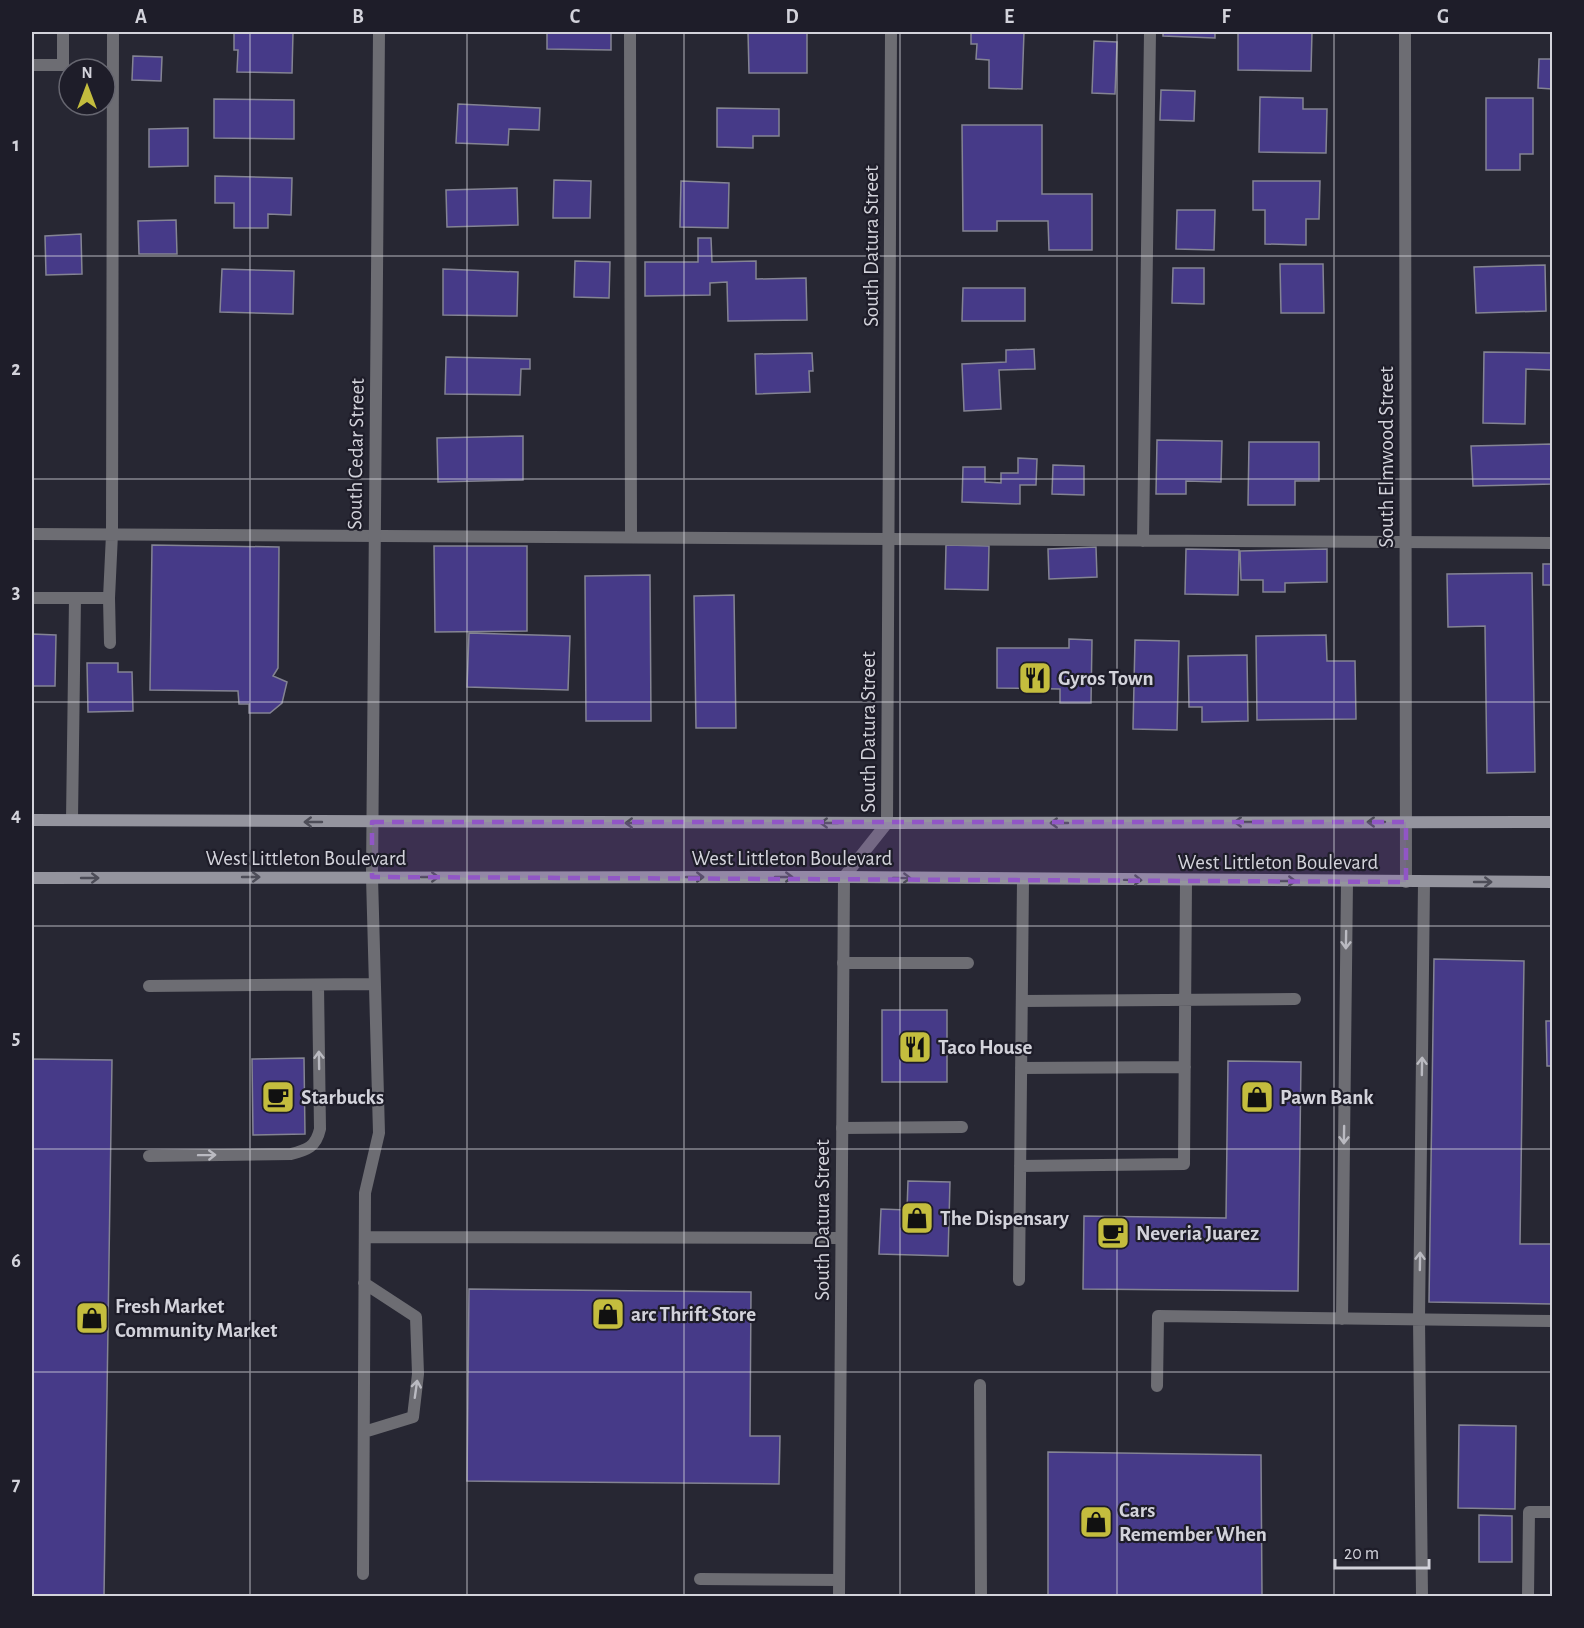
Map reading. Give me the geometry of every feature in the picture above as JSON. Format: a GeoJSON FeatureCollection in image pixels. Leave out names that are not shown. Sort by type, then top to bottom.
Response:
{"type":"FeatureCollection","features":[{"type":"Feature","properties":{"kind":"main road","name":"West Littleton Boulevard"},"geometry":{"type":"LineString","coordinates":[[32,819],[372,822],[1552,822]]}},
{"type":"Feature","properties":{"kind":"main road","name":"West Littleton Boulevard"},"geometry":{"type":"LineString","coordinates":[[32,878],[844,877],[1552,882]]}},
{"type":"Feature","properties":{"kind":"street"},"geometry":{"type":"LineString","coordinates":[[32,65],[63,65],[63,32]]}},
{"type":"Feature","properties":{"kind":"street"},"geometry":{"type":"LineString","coordinates":[[110,642],[113,32]]}},
{"type":"Feature","properties":{"kind":"street","name":"South Cedar Street"},"geometry":{"type":"LineString","coordinates":[[363,1574],[365,1193],[379,1133],[372,822],[379,32]]}},
{"type":"Feature","properties":{"kind":"street"},"geometry":{"type":"LineString","coordinates":[[630,32],[631,537]]}},
{"type":"Feature","properties":{"kind":"street","name":"South Datura Street"},"geometry":{"type":"LineString","coordinates":[[839,1596],[844,877],[887,823],[891,32]]}},
{"type":"Feature","properties":{"kind":"street"},"geometry":{"type":"LineString","coordinates":[[1143,541],[1150,32]]}},
{"type":"Feature","properties":{"kind":"street","name":"South Elmwood Street"},"geometry":{"type":"LineString","coordinates":[[1405,32],[1406,882]]}},
{"type":"Feature","properties":{"kind":"street"},"geometry":{"type":"LineString","coordinates":[[32,534],[1552,543]]}},
{"type":"Feature","properties":{"kind":"street"},"geometry":{"type":"LineString","coordinates":[[32,598],[109,598]]}},
{"type":"Feature","properties":{"kind":"street"},"geometry":{"type":"LineString","coordinates":[[72,820],[75,598]]}},
{"type":"Feature","properties":{"kind":"street"},"geometry":{"type":"LineString","coordinates":[[1019,1280],[1023,879]]}},
{"type":"Feature","properties":{"kind":"street"},"geometry":{"type":"LineString","coordinates":[[1020,1166],[1184,1164],[1186,881]]}},
{"type":"Feature","properties":{"kind":"street"},"geometry":{"type":"LineString","coordinates":[[1342,1319],[1347,882]]}},
{"type":"Feature","properties":{"kind":"street"},"geometry":{"type":"LineString","coordinates":[[1422,1596],[1419,1319],[1424,882]]}},
{"type":"Feature","properties":{"kind":"street"},"geometry":{"type":"LineString","coordinates":[[843,963],[968,963]]}},
{"type":"Feature","properties":{"kind":"street"},"geometry":{"type":"LineString","coordinates":[[149,986],[375,984]]}},
{"type":"Feature","properties":{"kind":"street"},"geometry":{"type":"LineString","coordinates":[[149,1156],[291,1154],[305,1150],[317,1140],[320,1130],[318,985]]}},
{"type":"Feature","properties":{"kind":"street"},"geometry":{"type":"LineString","coordinates":[[1022,1001],[1295,999]]}},
{"type":"Feature","properties":{"kind":"street"},"geometry":{"type":"LineString","coordinates":[[1021,1068],[1185,1067]]}},
{"type":"Feature","properties":{"kind":"street"},"geometry":{"type":"LineString","coordinates":[[842,1128],[962,1127]]}},
{"type":"Feature","properties":{"kind":"street"},"geometry":{"type":"LineString","coordinates":[[365,1237],[842,1238]]}},
{"type":"Feature","properties":{"kind":"street"},"geometry":{"type":"LineString","coordinates":[[364,1282],[416,1317],[418,1374],[413,1417],[364,1432]]}},
{"type":"Feature","properties":{"kind":"street"},"geometry":{"type":"LineString","coordinates":[[1158,1386],[1158,1316],[1552,1321]]}},
{"type":"Feature","properties":{"kind":"street"},"geometry":{"type":"LineString","coordinates":[[980,1385],[981,1596]]}},
{"type":"Feature","properties":{"kind":"street"},"geometry":{"type":"LineString","coordinates":[[1528,1596],[1529,1512],[1552,1512]]}},
{"type":"Feature","properties":{"kind":"street"},"geometry":{"type":"LineString","coordinates":[[700,1579],[839,1580]]}},
{"type":"Feature","properties":{"kind":"highlighted area"},"geometry":{"type":"Polygon","coordinates":[[[372,822],[1406,822],[1406,882],[372,877],[372,822]]]}},
{"type":"Feature","properties":{"kind":"building"},"geometry":{"type":"Polygon","coordinates":[[[234,32],[293,32],[292,73],[237,72],[238,50],[234,50],[234,32]]]}},
{"type":"Feature","properties":{"kind":"building"},"geometry":{"type":"Polygon","coordinates":[[[547,32],[611,32],[611,50],[547,49],[547,32]]]}},
{"type":"Feature","properties":{"kind":"building"},"geometry":{"type":"Polygon","coordinates":[[[748,32],[807,32],[807,73],[749,73],[748,32]]]}},
{"type":"Feature","properties":{"kind":"building"},"geometry":{"type":"Polygon","coordinates":[[[971,32],[1024,32],[1022,89],[989,88],[989,60],[976,59],[977,44],[971,44],[971,32]]]}},
{"type":"Feature","properties":{"kind":"building"},"geometry":{"type":"Polygon","coordinates":[[[1163,32],[1215,32],[1215,38],[1163,36],[1163,32]]]}},
{"type":"Feature","properties":{"kind":"building"},"geometry":{"type":"Polygon","coordinates":[[[1238,32],[1312,32],[1311,71],[1238,70],[1238,32]]]}},
{"type":"Feature","properties":{"kind":"building"},"geometry":{"type":"Polygon","coordinates":[[[1094,41],[1117,42],[1115,94],[1092,93],[1094,41]]]}},
{"type":"Feature","properties":{"kind":"building"},"geometry":{"type":"Polygon","coordinates":[[[133,56],[162,57],[161,81],[132,80],[133,56]]]}},
{"type":"Feature","properties":{"kind":"building"},"geometry":{"type":"Polygon","coordinates":[[[1539,59],[1552,59],[1552,89],[1538,88],[1539,59]]]}},
{"type":"Feature","properties":{"kind":"building"},"geometry":{"type":"Polygon","coordinates":[[[1161,90],[1195,91],[1194,121],[1160,120],[1161,90]]]}},
{"type":"Feature","properties":{"kind":"building"},"geometry":{"type":"Polygon","coordinates":[[[1260,97],[1303,98],[1303,109],[1327,109],[1326,153],[1259,152],[1260,97]]]}},
{"type":"Feature","properties":{"kind":"building"},"geometry":{"type":"Polygon","coordinates":[[[1486,98],[1533,98],[1533,154],[1520,154],[1520,170],[1486,170],[1486,98]]]}},
{"type":"Feature","properties":{"kind":"building"},"geometry":{"type":"Polygon","coordinates":[[[214,99],[294,100],[294,139],[214,138],[214,99]]]}},
{"type":"Feature","properties":{"kind":"building"},"geometry":{"type":"Polygon","coordinates":[[[458,104],[540,108],[539,130],[509,129],[508,145],[456,143],[458,104]]]}},
{"type":"Feature","properties":{"kind":"building"},"geometry":{"type":"Polygon","coordinates":[[[717,108],[779,109],[779,136],[753,136],[753,148],[717,147],[717,108]]]}},
{"type":"Feature","properties":{"kind":"building"},"geometry":{"type":"Polygon","coordinates":[[[962,125],[1042,125],[1042,194],[1092,194],[1092,250],[1049,250],[1048,221],[997,221],[997,231],[963,231],[962,125]]]}},
{"type":"Feature","properties":{"kind":"building"},"geometry":{"type":"Polygon","coordinates":[[[188,128],[188,166],[149,167],[149,129],[188,128]]]}},
{"type":"Feature","properties":{"kind":"building"},"geometry":{"type":"Polygon","coordinates":[[[215,176],[292,178],[291,215],[268,214],[268,228],[234,228],[234,203],[215,203],[215,176]]]}},
{"type":"Feature","properties":{"kind":"building"},"geometry":{"type":"Polygon","coordinates":[[[554,180],[591,181],[590,218],[553,218],[554,180]]]}},
{"type":"Feature","properties":{"kind":"building"},"geometry":{"type":"Polygon","coordinates":[[[681,181],[729,183],[728,228],[680,227],[681,181]]]}},
{"type":"Feature","properties":{"kind":"building"},"geometry":{"type":"Polygon","coordinates":[[[1253,181],[1320,181],[1319,219],[1306,219],[1306,245],[1265,244],[1265,210],[1253,210],[1253,181]]]}},
{"type":"Feature","properties":{"kind":"building"},"geometry":{"type":"Polygon","coordinates":[[[517,188],[518,225],[447,227],[446,190],[517,188]]]}},
{"type":"Feature","properties":{"kind":"building"},"geometry":{"type":"Polygon","coordinates":[[[1177,210],[1215,210],[1214,250],[1176,249],[1177,210]]]}},
{"type":"Feature","properties":{"kind":"building"},"geometry":{"type":"Polygon","coordinates":[[[176,220],[177,254],[139,254],[138,221],[176,220]]]}},
{"type":"Feature","properties":{"kind":"building"},"geometry":{"type":"Polygon","coordinates":[[[81,234],[82,274],[46,275],[45,236],[81,234]]]}},
{"type":"Feature","properties":{"kind":"building"},"geometry":{"type":"Polygon","coordinates":[[[698,238],[711,238],[712,262],[756,261],[756,279],[806,278],[807,320],[728,321],[727,282],[710,283],[710,295],[645,296],[645,262],[698,262],[698,238]]]}},
{"type":"Feature","properties":{"kind":"building"},"geometry":{"type":"Polygon","coordinates":[[[575,261],[610,262],[609,298],[574,297],[575,261]]]}},
{"type":"Feature","properties":{"kind":"building"},"geometry":{"type":"Polygon","coordinates":[[[1280,264],[1323,264],[1324,313],[1281,313],[1280,264]]]}},
{"type":"Feature","properties":{"kind":"building"},"geometry":{"type":"Polygon","coordinates":[[[1545,265],[1546,311],[1476,313],[1474,267],[1545,265]]]}},
{"type":"Feature","properties":{"kind":"building"},"geometry":{"type":"Polygon","coordinates":[[[1173,268],[1204,268],[1204,304],[1172,303],[1173,268]]]}},
{"type":"Feature","properties":{"kind":"building"},"geometry":{"type":"Polygon","coordinates":[[[222,269],[294,271],[293,314],[220,312],[222,269]]]}},
{"type":"Feature","properties":{"kind":"building"},"geometry":{"type":"Polygon","coordinates":[[[443,269],[518,272],[517,316],[443,315],[443,269]]]}},
{"type":"Feature","properties":{"kind":"building"},"geometry":{"type":"Polygon","coordinates":[[[963,288],[1025,288],[1025,321],[962,321],[963,288]]]}},
{"type":"Feature","properties":{"kind":"building"},"geometry":{"type":"Polygon","coordinates":[[[1034,349],[1035,369],[999,370],[1001,409],[964,411],[962,364],[1006,362],[1006,350],[1034,349]]]}},
{"type":"Feature","properties":{"kind":"building"},"geometry":{"type":"Polygon","coordinates":[[[1484,352],[1552,353],[1552,370],[1526,369],[1525,424],[1483,423],[1484,352]]]}},
{"type":"Feature","properties":{"kind":"building"},"geometry":{"type":"Polygon","coordinates":[[[812,353],[813,371],[809,371],[810,392],[756,394],[755,354],[812,353]]]}},
{"type":"Feature","properties":{"kind":"building"},"geometry":{"type":"Polygon","coordinates":[[[446,357],[530,359],[530,369],[521,369],[520,395],[445,394],[446,357]]]}},
{"type":"Feature","properties":{"kind":"building"},"geometry":{"type":"Polygon","coordinates":[[[523,436],[523,480],[438,482],[437,438],[523,436]]]}},
{"type":"Feature","properties":{"kind":"building"},"geometry":{"type":"Polygon","coordinates":[[[1157,440],[1222,441],[1221,482],[1186,481],[1186,494],[1156,494],[1157,440]]]}},
{"type":"Feature","properties":{"kind":"building"},"geometry":{"type":"Polygon","coordinates":[[[1249,442],[1319,442],[1319,481],[1295,481],[1295,505],[1248,505],[1249,442]]]}},
{"type":"Feature","properties":{"kind":"building"},"geometry":{"type":"Polygon","coordinates":[[[1552,444],[1552,484],[1473,486],[1471,446],[1552,444]]]}},
{"type":"Feature","properties":{"kind":"building"},"geometry":{"type":"Polygon","coordinates":[[[1018,458],[1037,459],[1036,485],[1020,485],[1020,504],[962,502],[963,467],[985,467],[985,482],[1001,483],[1001,473],[1018,473],[1018,458]]]}},
{"type":"Feature","properties":{"kind":"building"},"geometry":{"type":"Polygon","coordinates":[[[1053,465],[1084,466],[1084,495],[1052,494],[1053,465]]]}},
{"type":"Feature","properties":{"kind":"building"},"geometry":{"type":"Polygon","coordinates":[[[152,545],[279,547],[278,668],[273,676],[287,682],[282,703],[270,713],[249,713],[249,704],[239,704],[238,691],[150,690],[152,545]]]}},
{"type":"Feature","properties":{"kind":"building"},"geometry":{"type":"Polygon","coordinates":[[[946,545],[989,546],[988,590],[945,589],[946,545]]]}},
{"type":"Feature","properties":{"kind":"building"},"geometry":{"type":"Polygon","coordinates":[[[434,546],[527,546],[527,631],[435,632],[434,546]]]}},
{"type":"Feature","properties":{"kind":"building"},"geometry":{"type":"Polygon","coordinates":[[[1096,547],[1097,577],[1049,579],[1048,549],[1096,547]]]}},
{"type":"Feature","properties":{"kind":"building"},"geometry":{"type":"Polygon","coordinates":[[[1186,549],[1239,550],[1238,595],[1185,594],[1186,549]]]}},
{"type":"Feature","properties":{"kind":"building"},"geometry":{"type":"Polygon","coordinates":[[[1327,549],[1327,582],[1285,583],[1285,592],[1263,592],[1263,580],[1241,580],[1240,551],[1327,549]]]}},
{"type":"Feature","properties":{"kind":"building"},"geometry":{"type":"Polygon","coordinates":[[[1543,564],[1552,564],[1552,585],[1543,585],[1543,564]]]}},
{"type":"Feature","properties":{"kind":"building"},"geometry":{"type":"Polygon","coordinates":[[[1532,573],[1535,772],[1487,773],[1485,626],[1448,627],[1447,574],[1532,573]]]}},
{"type":"Feature","properties":{"kind":"building"},"geometry":{"type":"Polygon","coordinates":[[[650,575],[651,721],[586,721],[585,576],[650,575]]]}},
{"type":"Feature","properties":{"kind":"building"},"geometry":{"type":"Polygon","coordinates":[[[734,595],[736,728],[696,728],[694,596],[734,595]]]}},
{"type":"Feature","properties":{"kind":"building"},"geometry":{"type":"Polygon","coordinates":[[[469,633],[570,636],[568,690],[467,687],[469,633]]]}},
{"type":"Feature","properties":{"kind":"building"},"geometry":{"type":"Polygon","coordinates":[[[32,634],[56,635],[55,686],[32,686],[32,634]]]}},
{"type":"Feature","properties":{"kind":"building"},"geometry":{"type":"Polygon","coordinates":[[[1326,635],[1327,661],[1355,661],[1356,719],[1257,720],[1256,636],[1326,635]]]}},
{"type":"Feature","properties":{"kind":"building"},"geometry":{"type":"Polygon","coordinates":[[[1069,639],[1092,640],[1091,703],[1060,703],[1060,689],[997,688],[997,648],[1069,648],[1069,639]]]}},
{"type":"Feature","properties":{"kind":"building"},"geometry":{"type":"Polygon","coordinates":[[[1135,640],[1179,641],[1177,730],[1133,729],[1135,640]]]}},
{"type":"Feature","properties":{"kind":"building"},"geometry":{"type":"Polygon","coordinates":[[[1247,655],[1248,721],[1202,722],[1202,707],[1189,707],[1188,656],[1247,655]]]}},
{"type":"Feature","properties":{"kind":"building"},"geometry":{"type":"Polygon","coordinates":[[[87,663],[118,663],[118,672],[132,672],[133,711],[88,712],[87,663]]]}},
{"type":"Feature","properties":{"kind":"building"},"geometry":{"type":"Polygon","coordinates":[[[1434,959],[1524,961],[1520,1244],[1552,1244],[1551,1304],[1429,1302],[1434,959]]]}},
{"type":"Feature","properties":{"kind":"building"},"geometry":{"type":"Polygon","coordinates":[[[882,1010],[947,1010],[947,1082],[882,1082],[882,1010]]]}},
{"type":"Feature","properties":{"kind":"building"},"geometry":{"type":"Polygon","coordinates":[[[1546,1021],[1552,1021],[1552,1066],[1547,1066],[1546,1021]]]}},
{"type":"Feature","properties":{"kind":"building","name":"Starbucks"},"geometry":{"type":"Polygon","coordinates":[[[304,1058],[305,1134],[253,1135],[252,1059],[304,1058]]]}},
{"type":"Feature","properties":{"kind":"building"},"geometry":{"type":"Polygon","coordinates":[[[32,1059],[112,1060],[104,1596],[32,1596],[32,1059]]]}},
{"type":"Feature","properties":{"kind":"building"},"geometry":{"type":"Polygon","coordinates":[[[1228,1061],[1301,1062],[1298,1291],[1083,1289],[1084,1216],[1226,1218],[1228,1061]]]}},
{"type":"Feature","properties":{"kind":"building"},"geometry":{"type":"Polygon","coordinates":[[[908,1181],[950,1182],[948,1256],[879,1254],[881,1209],[907,1210],[908,1181]]]}},
{"type":"Feature","properties":{"kind":"building"},"geometry":{"type":"Polygon","coordinates":[[[469,1289],[751,1292],[750,1436],[780,1436],[779,1484],[467,1481],[469,1289]]]}},
{"type":"Feature","properties":{"kind":"building"},"geometry":{"type":"Polygon","coordinates":[[[1459,1425],[1516,1426],[1515,1509],[1458,1508],[1459,1425]]]}},
{"type":"Feature","properties":{"kind":"building"},"geometry":{"type":"Polygon","coordinates":[[[1048,1452],[1261,1455],[1262,1596],[1048,1596],[1048,1452]]]}},
{"type":"Feature","properties":{"kind":"building"},"geometry":{"type":"Polygon","coordinates":[[[1479,1515],[1512,1516],[1512,1562],[1479,1562],[1479,1515]]]}},
{"type":"Feature","properties":{"kind":"place","name":"Gyros Town"},"geometry":{"type":"Point","coordinates":[1035,678]}},
{"type":"Feature","properties":{"kind":"place","name":"Taco House"},"geometry":{"type":"Point","coordinates":[915,1047]}},
{"type":"Feature","properties":{"kind":"place","name":"Starbucks"},"geometry":{"type":"Point","coordinates":[278,1097]}},
{"type":"Feature","properties":{"kind":"place","name":"Pawn Bank"},"geometry":{"type":"Point","coordinates":[1257,1097]}},
{"type":"Feature","properties":{"kind":"place","name":"The Dispensary"},"geometry":{"type":"Point","coordinates":[917,1218]}},
{"type":"Feature","properties":{"kind":"place","name":"Neveria Juarez"},"geometry":{"type":"Point","coordinates":[1113,1233]}},
{"type":"Feature","properties":{"kind":"place","name":"arc Thrift Store"},"geometry":{"type":"Point","coordinates":[608,1314]}},
{"type":"Feature","properties":{"kind":"place","name":"Fresh Market Community Market"},"geometry":{"type":"Point","coordinates":[92,1318]}},
{"type":"Feature","properties":{"kind":"place","name":"Cars Remember When"},"geometry":{"type":"Point","coordinates":[1096,1522]}}]}
